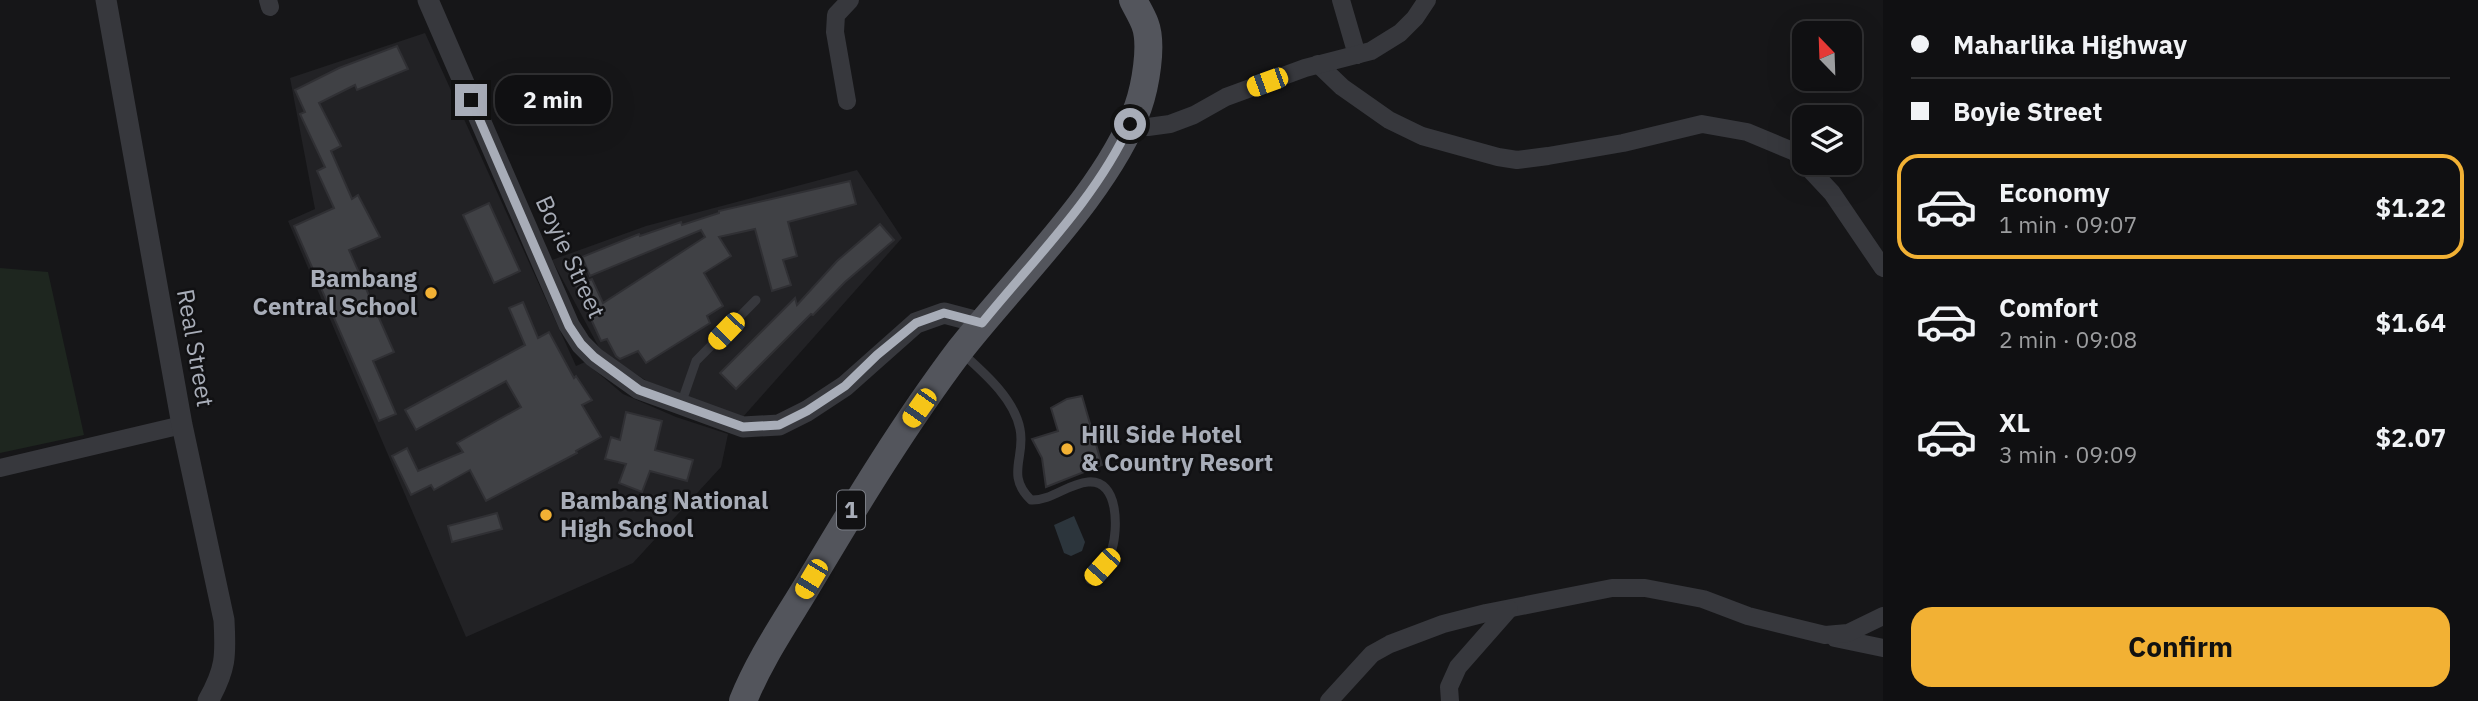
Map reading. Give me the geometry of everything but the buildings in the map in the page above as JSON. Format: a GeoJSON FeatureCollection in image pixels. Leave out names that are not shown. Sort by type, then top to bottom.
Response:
{"type":"FeatureCollection","features":[{"type":"Feature","properties":{"kind":"main road","name":"1"},"geometry":{"type":"LineString","coordinates":[[743,701],[762,659],[852,509],[960,351],[1090,190],[1120,145],[1138,107],[1147,47],[1146,26],[1133,0]]}},
{"type":"Feature","properties":{"kind":"street","name":"Real Street"},"geometry":{"type":"LineString","coordinates":[[106,0],[182,425],[224,620],[226,652],[222,676],[208,701]]}},
{"type":"Feature","properties":{"kind":"street","name":"Boyie Street"},"geometry":{"type":"LineString","coordinates":[[428,0],[569,326],[581,344],[639,390],[743,427],[779,425],[807,411],[845,386],[916,323],[944,313],[982,323]]}},
{"type":"Feature","properties":{"kind":"street"},"geometry":{"type":"LineString","coordinates":[[847,101],[835,32],[836,15],[850,0]]}},
{"type":"Feature","properties":{"kind":"street"},"geometry":{"type":"LineString","coordinates":[[1341,0],[1357,55]]}},
{"type":"Feature","properties":{"kind":"street"},"geometry":{"type":"LineString","coordinates":[[1130,124],[1148,127],[1170,124],[1194,115],[1226,97],[1318,64],[1378,47],[1400,33],[1415,18],[1427,0]]}},
{"type":"Feature","properties":{"kind":"street"},"geometry":{"type":"LineString","coordinates":[[1318,64],[1342,87],[1389,120],[1422,136],[1498,157],[1517,160],[1548,156],[1623,143],[1702,124],[1748,132],[1792,151]]}},
{"type":"Feature","properties":{"kind":"street"},"geometry":{"type":"LineString","coordinates":[[1815,175],[1832,193],[1883,268]]}},
{"type":"Feature","properties":{"kind":"street"},"geometry":{"type":"LineString","coordinates":[[0,468],[182,425]]}},
{"type":"Feature","properties":{"kind":"street"},"geometry":{"type":"LineString","coordinates":[[1329,701],[1372,654],[1390,644],[1443,624],[1612,589],[1645,588],[1703,599],[1748,616],[1883,648]]}},
{"type":"Feature","properties":{"kind":"street"},"geometry":{"type":"LineString","coordinates":[[1450,701],[1449,687],[1458,667],[1509,609]]}},
{"type":"Feature","properties":{"kind":"street"},"geometry":{"type":"LineString","coordinates":[[1825,635],[1848,633],[1883,616]]}},
{"type":"Feature","properties":{"kind":"lane"},"geometry":{"type":"LineString","coordinates":[[680,406],[696,361],[756,300]]}},
{"type":"Feature","properties":{"kind":"lane"},"geometry":{"type":"LineString","coordinates":[[960,351],[1004,397],[1020,426],[1021,453],[1016,472],[1019,484],[1031,500],[1039,500],[1088,482],[1098,483],[1108,492],[1116,519],[1115,534],[1111,551],[1090,580]]}},
{"type":"Feature","properties":{"kind":"shaded area"},"geometry":{"type":"Polygon","coordinates":[[[425,33],[576,366],[585,362],[623,394],[676,417],[728,434],[721,467],[633,563],[466,637],[288,221],[315,209],[290,78],[425,33]]]}},
{"type":"Feature","properties":{"kind":"shaded area","name":"Bambang National High School"},"geometry":{"type":"Polygon","coordinates":[[[857,170],[902,238],[742,418],[647,381],[602,353],[552,260],[646,226],[857,170]]]}},
{"type":"Feature","properties":{"kind":"shaded area"},"geometry":{"type":"Polygon","coordinates":[[[0,268],[48,272],[84,435],[0,453],[0,268]]]}},
{"type":"Feature","properties":{"kind":"shaded area"},"geometry":{"type":"Polygon","coordinates":[[[1074,516],[1085,542],[1082,551],[1071,556],[1064,553],[1054,525],[1074,516]]]}},
{"type":"Feature","properties":{"kind":"place","name":"Bambang Central School"},"geometry":{"type":"Point","coordinates":[431,293]}},
{"type":"Feature","properties":{"kind":"place","name":"Hill Side Hotel & Country Resort"},"geometry":{"type":"Point","coordinates":[1067,449]}},
{"type":"Feature","properties":{"kind":"place","name":"Bambang National High School"},"geometry":{"type":"Point","coordinates":[546,515]}},
{"type":"Feature","properties":{"kind":"route"},"geometry":{"type":"LineString","coordinates":[[471,100],[569,326],[581,344],[594,357],[639,390],[743,427],[779,425],[807,411],[845,386],[916,323],[944,313],[982,323],[1090,190],[1120,145],[1130,124]]}}]}
